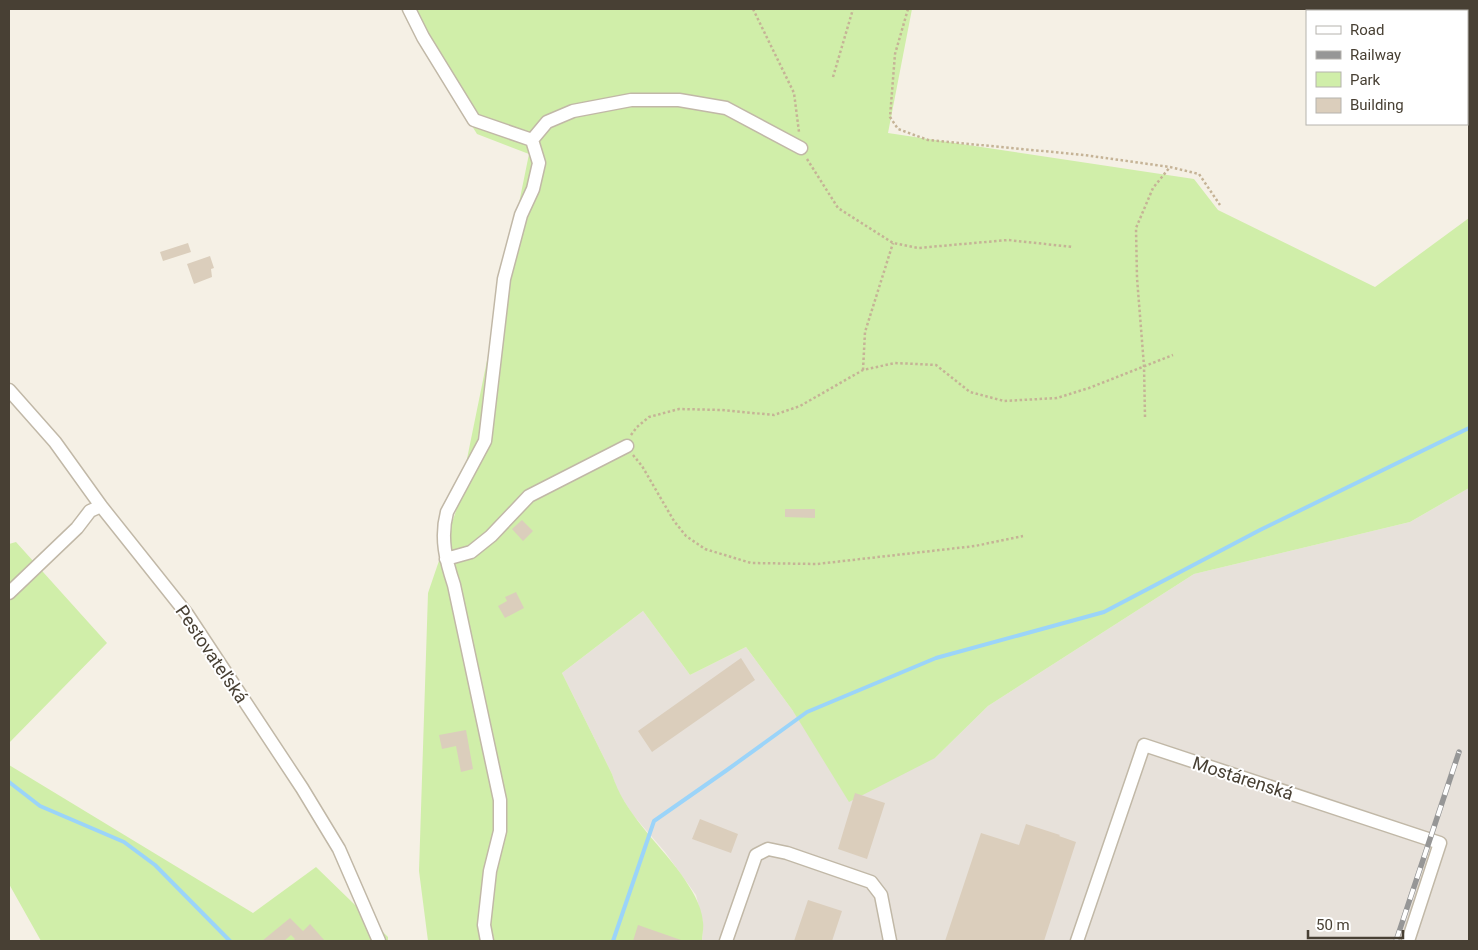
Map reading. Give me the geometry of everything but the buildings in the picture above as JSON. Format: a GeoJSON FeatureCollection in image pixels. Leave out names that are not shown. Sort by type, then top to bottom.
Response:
{"type":"FeatureCollection","features":[{"type":"Feature","properties":{"kind":"street"},"geometry":{"type":"LineString","coordinates":[[409,9],[423,37],[474,120],[532,140]]}},
{"type":"Feature","properties":{"kind":"street"},"geometry":{"type":"LineString","coordinates":[[532,140],[547,122],[573,112],[631,100],[679,100],[726,108],[801,148]]}},
{"type":"Feature","properties":{"kind":"street"},"geometry":{"type":"LineString","coordinates":[[487,941],[484,925],[490,871],[500,831],[500,800],[454,586],[446,559],[444,546],[445,522],[447,512],[486,441],[504,279],[521,215],[533,189],[539,163],[532,140]]}},
{"type":"Feature","properties":{"kind":"street","name":"Pestovateľská"},"geometry":{"type":"LineString","coordinates":[[9,390],[54,442],[101,506],[187,614],[302,788],[339,849],[379,941]]}},
{"type":"Feature","properties":{"kind":"street"},"geometry":{"type":"LineString","coordinates":[[446,559],[471,552],[491,536],[529,496],[627,446]]}},
{"type":"Feature","properties":{"kind":"street"},"geometry":{"type":"LineString","coordinates":[[9,593],[77,528],[90,511],[101,506]]}},
{"type":"Feature","properties":{"kind":"street","name":"Mostárenská"},"geometry":{"type":"LineString","coordinates":[[1077,941],[1144,745],[1440,842],[1408,941]]}},
{"type":"Feature","properties":{"kind":"street"},"geometry":{"type":"LineString","coordinates":[[726,941],[756,855],[768,849],[787,853],[871,882],[881,895],[890,941]]}},
{"type":"Feature","properties":{"kind":"path"},"geometry":{"type":"LineString","coordinates":[[753,9],[794,93],[801,148],[838,208],[893,243],[918,248],[1008,240],[1073,247]]}},
{"type":"Feature","properties":{"kind":"path"},"geometry":{"type":"LineString","coordinates":[[833,77],[853,9]]}},
{"type":"Feature","properties":{"kind":"path"},"geometry":{"type":"LineString","coordinates":[[908,9],[895,54],[890,117],[898,129],[928,140],[1084,155],[1170,167],[1198,174],[1220,206]]}},
{"type":"Feature","properties":{"kind":"path"},"geometry":{"type":"LineString","coordinates":[[1145,417],[1136,228],[1153,188],[1170,167]]}},
{"type":"Feature","properties":{"kind":"path"},"geometry":{"type":"LineString","coordinates":[[863,370],[864,332],[893,243]]}},
{"type":"Feature","properties":{"kind":"path"},"geometry":{"type":"LineString","coordinates":[[1023,536],[975,546],[817,564],[751,563],[705,548],[686,536],[674,520],[642,466],[627,446],[631,434],[649,417],[679,409],[722,410],[774,415],[800,406],[863,370],[895,363],[936,364],[970,392],[1004,401],[1056,398],[1089,388],[1173,354]]}},
{"type":"Feature","properties":{"kind":"shaded area"},"geometry":{"type":"Polygon","coordinates":[[[1469,488],[1469,941],[702,941],[703,923],[696,895],[665,852],[633,815],[617,790],[612,774],[562,673],[643,611],[690,675],[746,647],[793,711],[935,758],[988,706],[1194,574],[1410,522],[1469,488]]]}},
{"type":"Feature","properties":{"kind":"green space"},"geometry":{"type":"Polygon","coordinates":[[[405,9],[912,9],[888,133],[1194,179],[1218,210],[1375,287],[1469,218],[1469,488],[1410,522],[1194,574],[988,706],[935,758],[849,802],[793,711],[746,647],[690,675],[643,611],[562,673],[624,801],[681,874],[695,896],[703,922],[702,941],[428,941],[419,871],[428,593],[457,508],[529,154],[477,134],[407,21],[405,9]]]}},
{"type":"Feature","properties":{"kind":"green space"},"geometry":{"type":"Polygon","coordinates":[[[16,542],[107,643],[9,743],[9,544],[16,542]]]}},
{"type":"Feature","properties":{"kind":"green space"},"geometry":{"type":"Polygon","coordinates":[[[9,765],[253,913],[316,867],[388,937],[388,941],[41,941],[9,884],[9,765]]]}},
{"type":"Feature","properties":{"kind":"waterway"},"geometry":{"type":"LineString","coordinates":[[613,941],[654,821],[807,712],[936,658],[1104,612],[1260,530],[1469,428]]}},
{"type":"Feature","properties":{"kind":"waterway"},"geometry":{"type":"LineString","coordinates":[[9,782],[40,806],[124,842],[155,865],[230,941]]}},
{"type":"Feature","properties":{"kind":"railway"},"geometry":{"type":"LineString","coordinates":[[1396,941],[1459,752]]}}]}
